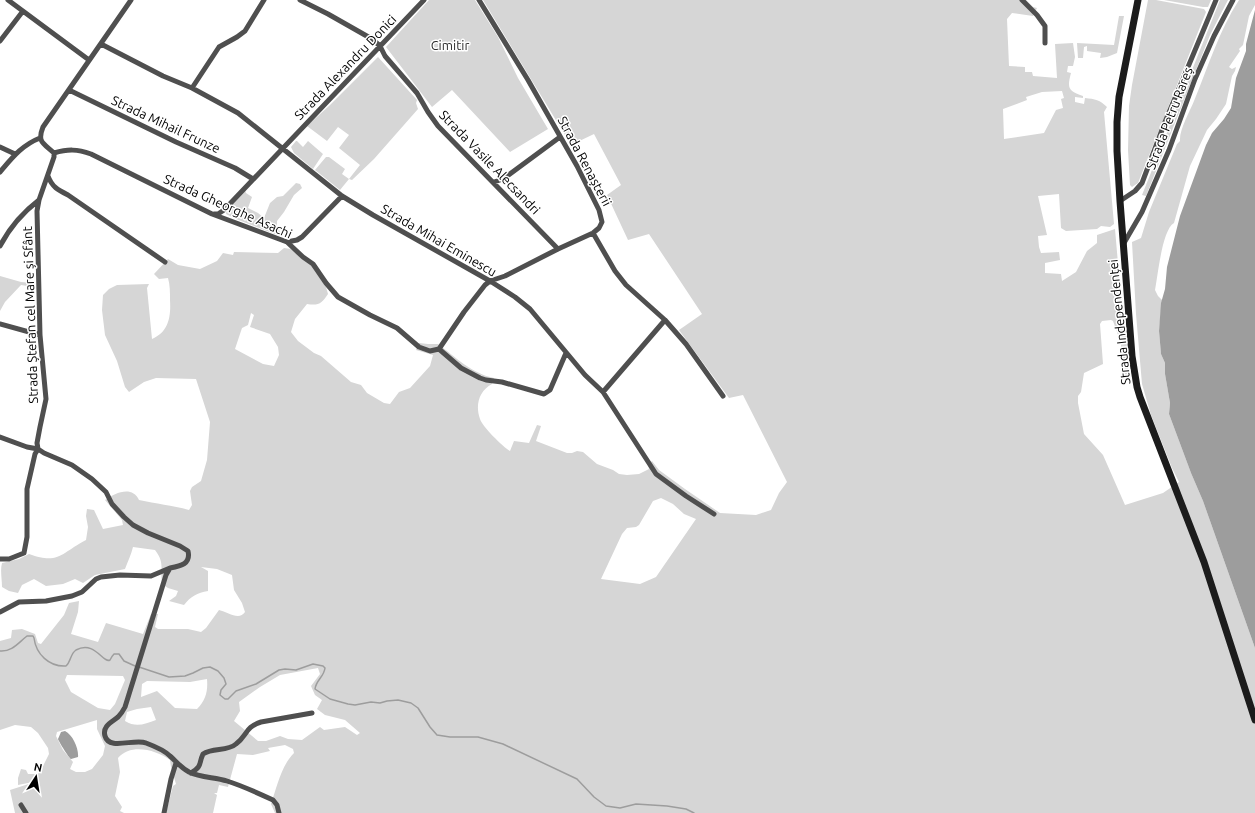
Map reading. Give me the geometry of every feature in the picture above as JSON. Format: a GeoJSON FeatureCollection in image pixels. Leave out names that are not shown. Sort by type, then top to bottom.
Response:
{"type":"FeatureCollection","features":[{"type":"Feature","properties":{"kind":"main road","name":"Strada Independenței"},"geometry":{"type":"LineString","coordinates":[[1138,0],[1119,98],[1117,151],[1132,356],[1137,387],[1204,562],[1255,720]]}},
{"type":"Feature","properties":{"kind":"street"},"geometry":{"type":"LineString","coordinates":[[54,153],[43,143],[40,138],[43,127],[131,0]]}},
{"type":"Feature","properties":{"kind":"street"},"geometry":{"type":"LineString","coordinates":[[192,88],[219,47],[245,31],[264,0]]}},
{"type":"Feature","properties":{"kind":"street","name":"Strada Vasile Alecsandri"},"geometry":{"type":"LineString","coordinates":[[300,0],[361,33],[380,46],[385,56],[417,93],[438,126],[558,248]]}},
{"type":"Feature","properties":{"kind":"street","name":"Strada Alexandru Donici"},"geometry":{"type":"LineString","coordinates":[[212,214],[218,214],[224,210],[424,0]]}},
{"type":"Feature","properties":{"kind":"street","name":"Strada Renașterii"},"geometry":{"type":"LineString","coordinates":[[479,0],[528,80],[577,166],[602,217],[602,222],[599,228],[593,233]]}},
{"type":"Feature","properties":{"kind":"street"},"geometry":{"type":"LineString","coordinates":[[1022,0],[1037,15],[1045,26],[1045,43]]}},
{"type":"Feature","properties":{"kind":"street"},"geometry":{"type":"LineString","coordinates":[[1120,201],[1135,191],[1142,183],[1165,122],[1216,0]]}},
{"type":"Feature","properties":{"kind":"street","name":"Strada Petru Rareș"},"geometry":{"type":"LineString","coordinates":[[1124,243],[1142,212],[1169,150],[1195,78],[1214,36],[1233,0]]}},
{"type":"Feature","properties":{"kind":"street"},"geometry":{"type":"LineString","coordinates":[[11,1],[89,60]]}},
{"type":"Feature","properties":{"kind":"street"},"geometry":{"type":"LineString","coordinates":[[0,41],[23,11]]}},
{"type":"Feature","properties":{"kind":"street","name":"Strada Mihai Eminescu"},"geometry":{"type":"LineString","coordinates":[[101,44],[164,76],[192,88],[238,113],[281,149],[342,196],[490,281],[530,309],[585,375],[603,392],[656,474],[714,514]]}},
{"type":"Feature","properties":{"kind":"street","name":"Strada Mihail Frunze"},"geometry":{"type":"LineString","coordinates":[[69,90],[176,142],[235,168],[253,179]]}},
{"type":"Feature","properties":{"kind":"street"},"geometry":{"type":"LineString","coordinates":[[494,182],[503,179],[560,137]]}},
{"type":"Feature","properties":{"kind":"street"},"geometry":{"type":"LineString","coordinates":[[0,172],[15,154],[27,144],[40,138]]}},
{"type":"Feature","properties":{"kind":"street"},"geometry":{"type":"LineString","coordinates":[[0,147],[15,154]]}},
{"type":"Feature","properties":{"kind":"street","name":"Strada Gheorghe Asachi"},"geometry":{"type":"LineString","coordinates":[[54,153],[66,149],[79,150],[91,154],[212,214],[287,242],[313,264],[338,297],[397,328],[414,345],[430,351],[439,349]]}},
{"type":"Feature","properties":{"kind":"street","name":"Strada Ștefan cel Mare și Sfânt"},"geometry":{"type":"LineString","coordinates":[[0,559],[9,559],[24,553],[27,537],[27,490],[34,454],[38,449],[39,432],[46,399],[40,335],[37,211],[39,200],[54,160],[54,153]]}},
{"type":"Feature","properties":{"kind":"street"},"geometry":{"type":"LineString","coordinates":[[48,176],[51,184],[57,189],[165,262]]}},
{"type":"Feature","properties":{"kind":"street"},"geometry":{"type":"LineString","coordinates":[[287,242],[297,240],[302,237],[342,196]]}},
{"type":"Feature","properties":{"kind":"street"},"geometry":{"type":"LineString","coordinates":[[0,246],[9,230],[22,214],[39,200]]}},
{"type":"Feature","properties":{"kind":"street"},"geometry":{"type":"LineString","coordinates":[[566,353],[550,390],[544,394],[502,382],[480,378],[461,368],[439,349],[464,312],[485,285],[490,281],[505,276],[558,248],[593,233],[615,271],[626,285],[665,320],[686,344],[723,396]]}},
{"type":"Feature","properties":{"kind":"street"},"geometry":{"type":"LineString","coordinates":[[501,288],[505,276]]}},
{"type":"Feature","properties":{"kind":"street"},"geometry":{"type":"LineString","coordinates":[[603,392],[665,320]]}},
{"type":"Feature","properties":{"kind":"street"},"geometry":{"type":"LineString","coordinates":[[0,324],[40,335]]}},
{"type":"Feature","properties":{"kind":"street"},"geometry":{"type":"LineString","coordinates":[[0,437],[27,447],[38,449],[72,465],[92,479],[106,492],[112,504],[124,518],[148,533],[180,546],[188,551],[189,556],[187,562],[183,565],[170,568],[151,576],[120,575],[101,577],[96,579],[82,592],[72,596],[46,601],[18,602],[0,612]]}},
{"type":"Feature","properties":{"kind":"street"},"geometry":{"type":"LineString","coordinates":[[170,568],[166,575],[125,707],[119,716],[108,725],[104,735],[107,740],[116,744],[128,741],[146,742],[170,756],[176,763],[191,773],[227,781],[273,800],[277,805],[279,813]]}},
{"type":"Feature","properties":{"kind":"street"},"geometry":{"type":"LineString","coordinates":[[191,773],[201,764],[204,754],[212,750],[231,748],[253,725],[261,722],[312,713]]}},
{"type":"Feature","properties":{"kind":"street"},"geometry":{"type":"LineString","coordinates":[[164,813],[176,763]]}},
{"type":"Feature","properties":{"kind":"street"},"geometry":{"type":"LineString","coordinates":[[21,805],[26,813]]}},
{"type":"Feature","properties":{"kind":"green space","name":"Cimitir"},"geometry":{"type":"Polygon","coordinates":[[[429,0],[475,0],[498,37],[518,78],[548,129],[510,152],[452,90],[432,107],[386,47],[429,0]]]}},
{"type":"Feature","properties":{"kind":"green space"},"geometry":{"type":"Polygon","coordinates":[[[483,0],[1026,0],[1033,7],[1037,8],[1033,16],[1012,13],[1007,19],[1009,66],[1025,67],[1025,72],[1032,72],[1033,76],[1057,78],[1055,44],[1073,43],[1075,57],[1073,66],[1068,66],[1067,72],[1071,73],[1069,86],[1074,92],[1083,96],[1083,98],[1075,97],[1075,102],[1084,104],[1085,98],[1092,99],[1100,101],[1107,107],[1104,112],[1114,224],[1110,227],[1101,226],[1097,229],[1066,231],[1061,228],[1059,194],[1038,196],[1047,235],[1038,236],[1041,253],[1059,252],[1060,260],[1045,263],[1045,273],[1061,274],[1062,281],[1076,272],[1087,251],[1097,243],[1097,235],[1115,229],[1121,298],[1126,332],[1128,373],[1125,377],[1124,360],[1121,360],[1121,343],[1113,321],[1102,321],[1100,324],[1103,364],[1084,373],[1081,392],[1078,396],[1078,403],[1084,434],[1103,455],[1125,505],[1163,493],[1179,482],[1151,415],[1142,384],[1132,242],[1141,238],[1149,212],[1177,144],[1180,141],[1183,126],[1214,49],[1232,12],[1239,0],[1255,0],[1255,5],[1249,16],[1243,45],[1239,49],[1240,51],[1229,67],[1232,69],[1236,67],[1232,76],[1226,104],[1207,130],[1190,166],[1174,223],[1166,234],[1155,290],[1162,300],[1159,331],[1161,354],[1165,363],[1165,374],[1170,403],[1169,414],[1203,501],[1255,648],[1255,813],[275,813],[271,804],[277,784],[286,764],[294,753],[293,749],[285,745],[268,748],[270,751],[253,755],[237,754],[228,787],[219,785],[217,793],[214,793],[217,795],[213,813],[166,813],[173,786],[176,784],[170,760],[158,753],[136,749],[123,753],[118,758],[120,772],[115,796],[122,807],[120,811],[124,813],[15,813],[10,790],[38,781],[18,785],[18,778],[21,769],[26,770],[28,774],[38,774],[49,754],[48,748],[38,733],[31,727],[15,725],[0,730],[0,641],[11,638],[12,630],[22,629],[35,634],[38,643],[41,644],[64,615],[69,603],[79,601],[78,612],[71,634],[98,642],[106,623],[143,634],[151,614],[158,614],[155,627],[158,629],[188,629],[201,632],[206,628],[219,610],[237,616],[243,615],[245,612],[242,603],[234,590],[232,575],[217,569],[201,567],[208,571],[208,591],[194,595],[184,605],[169,601],[176,596],[178,591],[168,588],[162,584],[161,562],[155,550],[133,547],[125,569],[95,575],[83,583],[75,579],[63,584],[46,586],[34,579],[22,585],[18,593],[9,591],[2,587],[2,563],[19,559],[29,554],[39,557],[54,558],[86,540],[88,527],[86,516],[87,509],[94,510],[103,529],[123,525],[122,520],[105,500],[118,493],[128,492],[136,495],[139,500],[189,510],[192,505],[190,491],[192,487],[201,481],[207,460],[210,422],[196,379],[156,378],[144,382],[129,392],[125,387],[117,361],[105,335],[102,310],[103,295],[109,289],[117,285],[149,284],[147,288],[152,339],[158,336],[168,323],[170,289],[168,278],[159,279],[154,274],[168,259],[178,265],[200,269],[217,261],[223,253],[233,255],[234,252],[278,253],[284,248],[291,249],[311,264],[326,287],[328,294],[320,303],[314,305],[307,304],[295,319],[291,332],[298,341],[314,353],[321,356],[351,382],[361,385],[367,393],[384,403],[390,404],[399,392],[410,388],[430,366],[433,355],[416,350],[419,343],[438,344],[472,369],[494,378],[492,384],[484,390],[479,399],[478,409],[480,419],[489,431],[510,451],[514,441],[529,443],[537,425],[541,426],[536,441],[567,453],[577,451],[583,452],[597,464],[619,474],[639,474],[649,469],[648,465],[652,461],[659,470],[720,513],[756,515],[771,510],[779,493],[787,482],[743,395],[729,398],[679,330],[702,314],[649,234],[628,240],[607,195],[621,185],[594,134],[571,145],[483,0]],[[1062,91],[1042,92],[1026,97],[1027,100],[1003,109],[1004,139],[1044,133],[1056,110],[1063,108],[1061,99],[1064,98],[1062,91]],[[251,313],[248,325],[242,328],[235,349],[263,364],[274,366],[279,355],[278,347],[270,334],[250,327],[254,315],[251,313]],[[661,498],[653,501],[639,525],[636,527],[627,528],[622,534],[601,579],[640,584],[656,577],[696,519],[684,514],[673,504],[661,498]],[[318,668],[280,675],[239,702],[240,711],[234,721],[258,741],[266,741],[280,736],[288,739],[302,740],[320,727],[324,730],[345,727],[357,735],[360,733],[345,720],[325,715],[317,709],[322,700],[315,695],[311,686],[320,674],[318,668]],[[67,675],[65,680],[71,692],[98,708],[110,710],[115,704],[125,680],[123,676],[67,675]],[[207,679],[190,682],[147,681],[142,684],[141,697],[157,691],[175,708],[197,709],[204,699],[207,691],[207,679]],[[151,707],[127,712],[125,721],[129,723],[137,725],[156,720],[151,707]],[[97,720],[57,732],[56,736],[63,750],[73,762],[70,769],[76,772],[85,772],[92,769],[103,755],[105,746],[97,729],[97,720]]]}},
{"type":"Feature","properties":{"kind":"green space"},"geometry":{"type":"Polygon","coordinates":[[[1148,0],[1156,0],[1204,9],[1206,12],[1138,183],[1132,187],[1130,185],[1128,150],[1129,106],[1148,0]]]}},
{"type":"Feature","properties":{"kind":"green space"},"geometry":{"type":"Polygon","coordinates":[[[1164,0],[1211,0],[1208,7],[1203,7],[1164,0]]]}},
{"type":"Feature","properties":{"kind":"green space"},"geometry":{"type":"Polygon","coordinates":[[[1220,0],[1228,0],[1210,35],[1146,196],[1142,195],[1220,0]]]}},
{"type":"Feature","properties":{"kind":"green space"},"geometry":{"type":"Polygon","coordinates":[[[1119,16],[1124,16],[1117,53],[1100,58],[1101,53],[1087,51],[1087,46],[1084,47],[1083,58],[1078,58],[1077,43],[1114,45],[1119,16]]]}},
{"type":"Feature","properties":{"kind":"green space"},"geometry":{"type":"Polygon","coordinates":[[[378,57],[417,100],[416,103],[418,109],[374,159],[352,180],[349,179],[360,165],[339,148],[349,135],[338,127],[327,141],[307,126],[378,57]]]}},
{"type":"Feature","properties":{"kind":"green space"},"geometry":{"type":"Polygon","coordinates":[[[297,141],[303,147],[308,141],[323,154],[313,169],[294,153],[291,147],[297,141]]]}},
{"type":"Feature","properties":{"kind":"green space"},"geometry":{"type":"Polygon","coordinates":[[[326,157],[329,157],[345,169],[342,174],[349,179],[340,190],[315,170],[326,157]]]}},
{"type":"Feature","properties":{"kind":"green space"},"geometry":{"type":"Polygon","coordinates":[[[296,183],[300,184],[302,188],[294,195],[277,221],[277,227],[281,233],[280,236],[226,214],[227,209],[245,190],[246,193],[252,197],[248,208],[264,218],[270,203],[277,197],[283,196],[296,183]]]}},
{"type":"Feature","properties":{"kind":"green space"},"geometry":{"type":"Polygon","coordinates":[[[0,276],[21,282],[34,283],[34,287],[21,285],[5,302],[0,311],[0,276]]]}},
{"type":"Feature","properties":{"kind":"shaded area"},"geometry":{"type":"Polygon","coordinates":[[[1255,10],[1255,648],[1203,501],[1169,414],[1170,403],[1165,374],[1165,363],[1161,354],[1159,331],[1161,303],[1165,289],[1167,267],[1180,216],[1206,145],[1212,133],[1231,108],[1236,78],[1246,51],[1246,44],[1255,10]]]}},
{"type":"Feature","properties":{"kind":"shaded area"},"geometry":{"type":"Polygon","coordinates":[[[65,731],[75,742],[78,750],[78,757],[71,759],[58,739],[61,732],[65,731]]]}},
{"type":"Feature","properties":{"kind":"waterway"},"geometry":{"type":"LineString","coordinates":[[0,651],[11,649],[27,636],[33,636],[37,649],[44,658],[49,662],[60,666],[66,666],[74,652],[83,648],[93,650],[107,660],[110,660],[114,654],[119,654],[124,661],[135,666]]}},
{"type":"Feature","properties":{"kind":"waterway"},"geometry":{"type":"LineString","coordinates":[[139,667],[169,677],[185,676],[203,668],[210,667],[218,671],[224,678],[226,684],[221,690],[220,695],[225,699],[228,699],[236,691],[256,684],[279,670],[296,670],[313,664],[323,666],[325,668],[323,674],[315,689],[330,699],[355,705],[398,700],[411,703],[418,708],[437,735],[450,737],[478,737],[503,744],[577,779],[594,797],[606,806],[620,808],[636,804],[667,806],[686,809],[694,813]]}}]}
